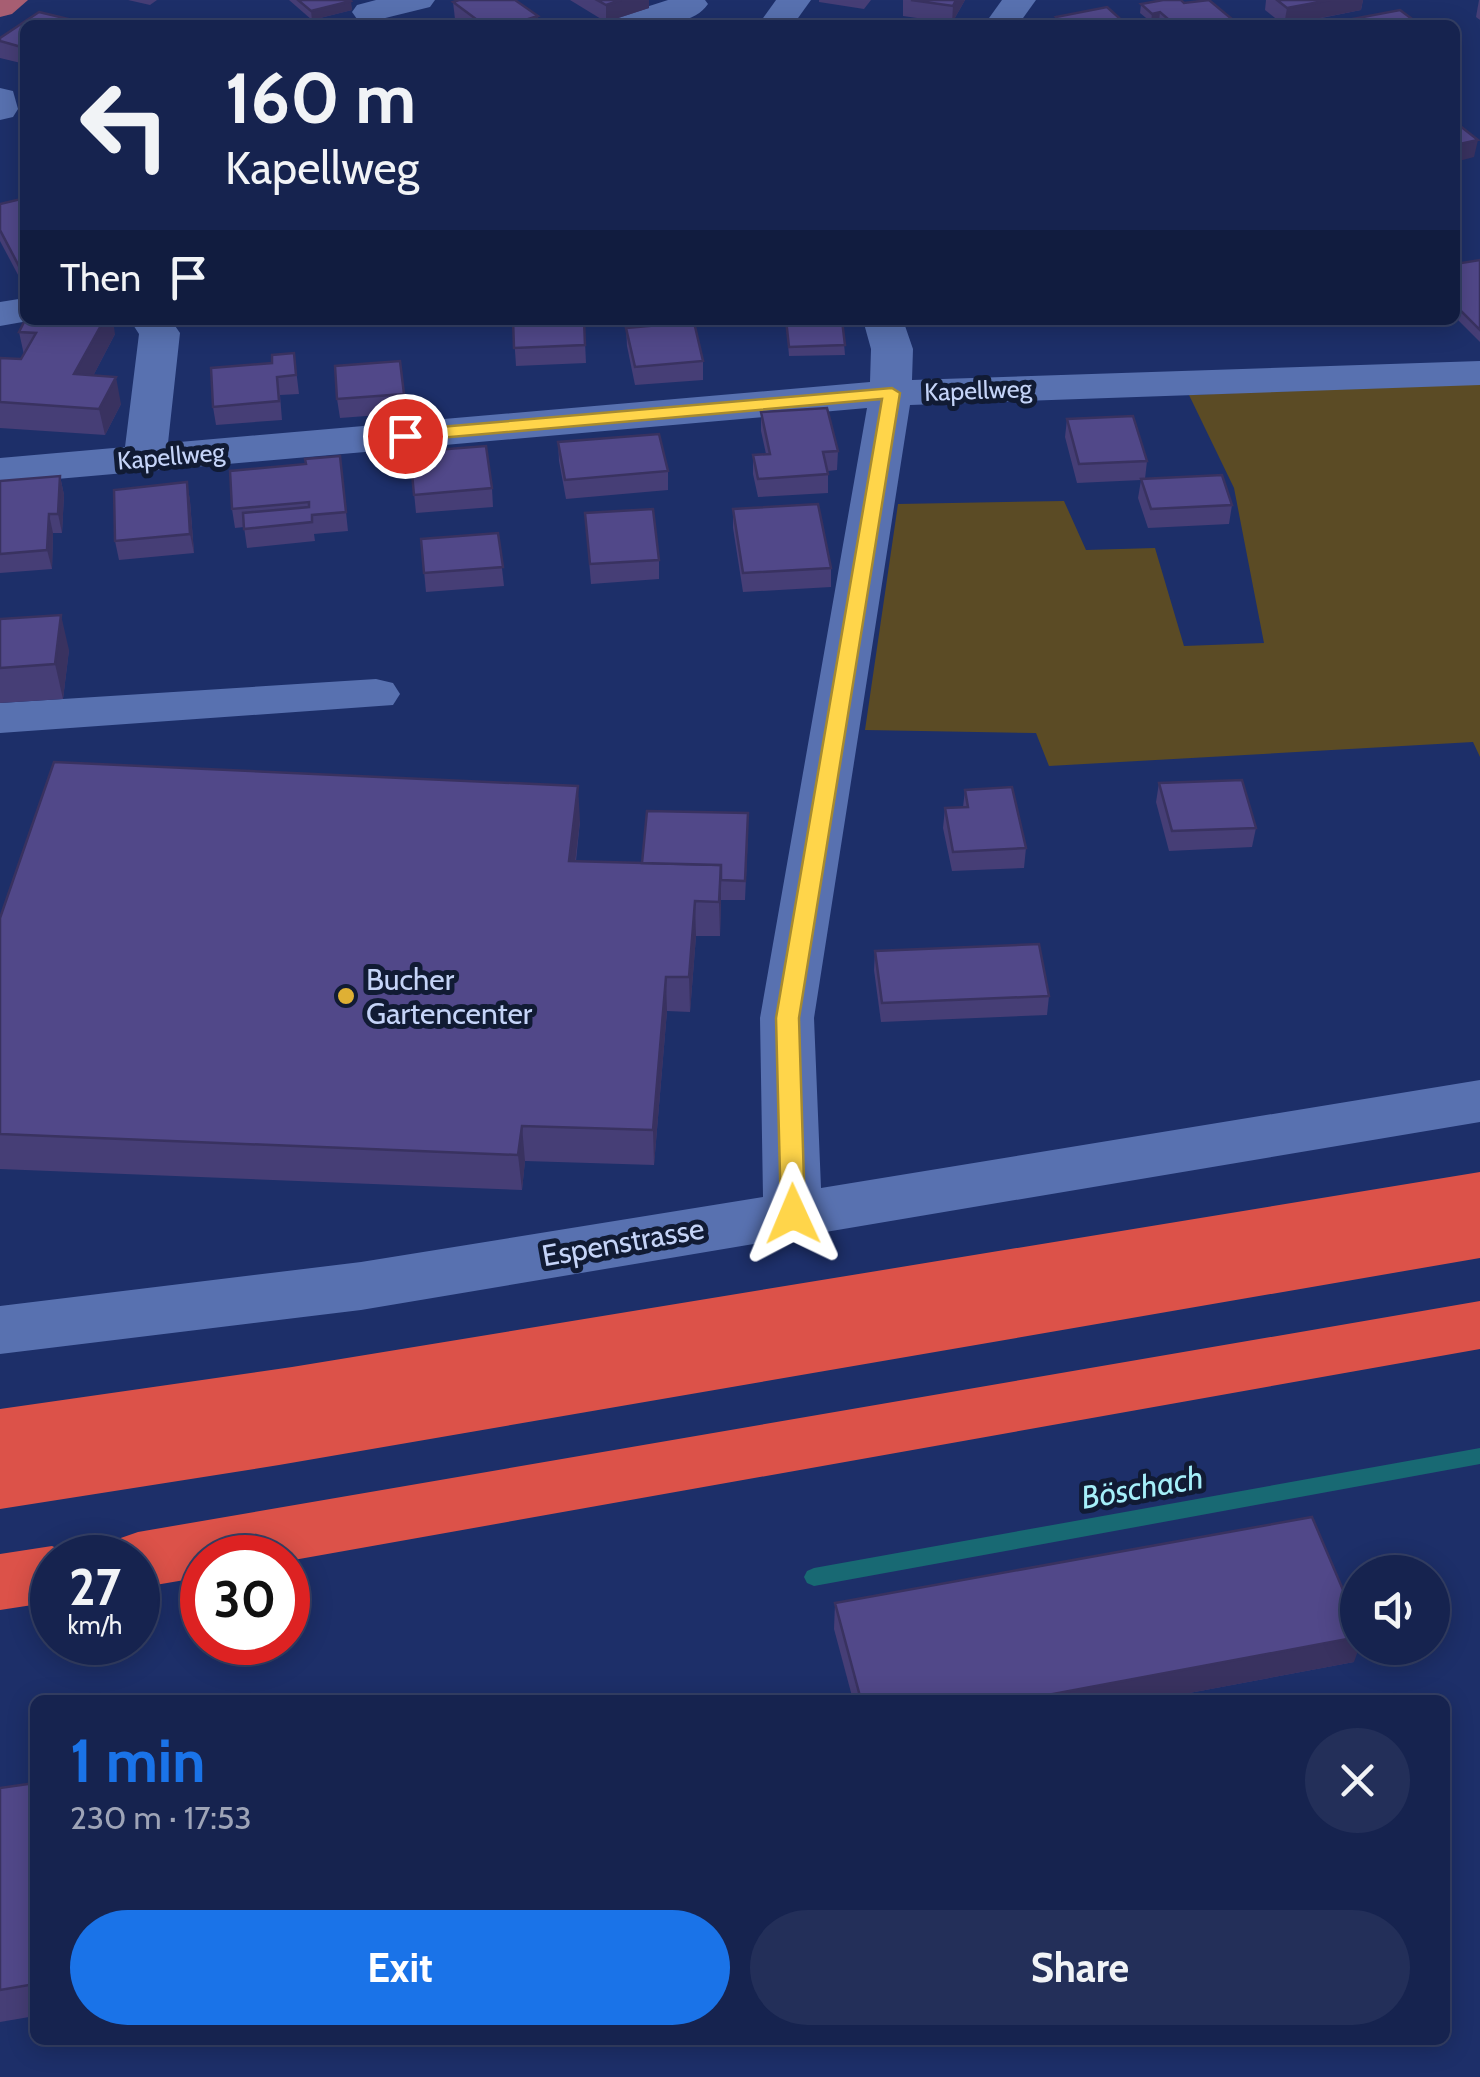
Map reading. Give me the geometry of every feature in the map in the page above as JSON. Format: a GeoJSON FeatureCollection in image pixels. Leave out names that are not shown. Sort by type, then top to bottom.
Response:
{"type":"FeatureCollection","features":[{"type":"Feature","properties":{"kind":"highway"},"geometry":{"type":"LineString","coordinates":[[0,1435],[292,1392],[1480,1194]]}},
{"type":"Feature","properties":{"kind":"highway"},"geometry":{"type":"LineString","coordinates":[[0,1482],[279,1439],[1480,1234]]}},
{"type":"Feature","properties":{"kind":"highway"},"geometry":{"type":"LineString","coordinates":[[160,1556],[1480,1324]]}},
{"type":"Feature","properties":{"kind":"highway"},"geometry":{"type":"LineString","coordinates":[[0,1582],[30,1577]]}},
{"type":"Feature","properties":{"kind":"main road"},"geometry":{"type":"LineString","coordinates":[[0,7],[11,0]]}},
{"type":"Feature","properties":{"kind":"street"},"geometry":{"type":"LineString","coordinates":[[368,12],[418,0]]}},
{"type":"Feature","properties":{"kind":"street"},"geometry":{"type":"LineString","coordinates":[[779,20],[794,0]]}},
{"type":"Feature","properties":{"kind":"street"},"geometry":{"type":"LineString","coordinates":[[645,20],[696,8]]}},
{"type":"Feature","properties":{"kind":"street"},"geometry":{"type":"LineString","coordinates":[[0,99],[0,109]]}},
{"type":"Feature","properties":{"kind":"street"},"geometry":{"type":"LineString","coordinates":[[146,458],[160,333],[154,325]]}},
{"type":"Feature","properties":{"kind":"street"},"geometry":{"type":"LineString","coordinates":[[793,1214],[787,1018],[892,393],[892,349],[885,325]]}},
{"type":"Feature","properties":{"kind":"street","name":"Kapellweg"},"geometry":{"type":"LineString","coordinates":[[0,471],[892,393],[1480,373]]}},
{"type":"Feature","properties":{"kind":"street"},"geometry":{"type":"LineString","coordinates":[[0,718],[376,694]]}},
{"type":"Feature","properties":{"kind":"street","name":"Espenstrasse"},"geometry":{"type":"LineString","coordinates":[[0,1330],[361,1286],[1480,1101]]}},
{"type":"Feature","properties":{"kind":"shaded area"},"geometry":{"type":"Polygon","coordinates":[[[1480,383],[1480,757],[1473,742],[1049,766],[1036,733],[865,730],[898,504],[1064,501],[1086,550],[1155,548],[1184,646],[1264,643],[1234,488],[1189,395],[1480,383]]]}},
{"type":"Feature","properties":{"kind":"building"},"geometry":{"type":"Polygon","coordinates":[[[298,0],[350,0],[351,1],[311,11],[298,0]]]}},
{"type":"Feature","properties":{"kind":"building"},"geometry":{"type":"Polygon","coordinates":[[[515,0],[538,16],[525,20],[477,20],[453,2],[515,0]]]}},
{"type":"Feature","properties":{"kind":"building"},"geometry":{"type":"Polygon","coordinates":[[[911,0],[956,0],[953,6],[911,0]]]}},
{"type":"Feature","properties":{"kind":"building"},"geometry":{"type":"Polygon","coordinates":[[[1209,0],[1233,20],[1169,20],[1160,12],[1152,14],[1141,4],[1209,0]]]}},
{"type":"Feature","properties":{"kind":"building"},"geometry":{"type":"Polygon","coordinates":[[[1277,0],[1330,0],[1287,8],[1277,0]]]}},
{"type":"Feature","properties":{"kind":"building"},"geometry":{"type":"Polygon","coordinates":[[[1107,7],[1121,20],[1059,20],[1056,17],[1107,7]]]}},
{"type":"Feature","properties":{"kind":"building"},"geometry":{"type":"Polygon","coordinates":[[[1400,10],[1413,20],[1347,20],[1400,10]]]}},
{"type":"Feature","properties":{"kind":"building"},"geometry":{"type":"Polygon","coordinates":[[[39,12],[72,20],[27,20],[39,12]]]}},
{"type":"Feature","properties":{"kind":"building"},"geometry":{"type":"Polygon","coordinates":[[[20,25],[20,47],[0,38],[20,25]]]}},
{"type":"Feature","properties":{"kind":"building"},"geometry":{"type":"Polygon","coordinates":[[[1460,126],[1478,140],[1460,144],[1460,126]]]}},
{"type":"Feature","properties":{"kind":"building"},"geometry":{"type":"Polygon","coordinates":[[[20,199],[20,268],[0,230],[0,204],[20,199]]]}},
{"type":"Feature","properties":{"kind":"building"},"geometry":{"type":"Polygon","coordinates":[[[1480,260],[1480,330],[1460,310],[1460,263],[1480,260]]]}},
{"type":"Feature","properties":{"kind":"building"},"geometry":{"type":"Polygon","coordinates":[[[22,325],[101,325],[74,374],[116,377],[99,409],[0,402],[0,358],[21,359],[36,333],[19,332],[22,325]]]}},
{"type":"Feature","properties":{"kind":"building"},"geometry":{"type":"Polygon","coordinates":[[[513,325],[584,325],[585,345],[514,348],[513,325]]]}},
{"type":"Feature","properties":{"kind":"building"},"geometry":{"type":"Polygon","coordinates":[[[695,325],[703,361],[635,367],[626,328],[695,325]]]}},
{"type":"Feature","properties":{"kind":"building"},"geometry":{"type":"Polygon","coordinates":[[[787,325],[843,325],[845,345],[789,347],[787,325]]]}},
{"type":"Feature","properties":{"kind":"building"},"geometry":{"type":"Polygon","coordinates":[[[294,353],[296,375],[277,377],[279,401],[213,407],[211,368],[272,363],[272,355],[294,353]]]}},
{"type":"Feature","properties":{"kind":"building"},"geometry":{"type":"Polygon","coordinates":[[[400,361],[404,394],[337,399],[335,366],[400,361]]]}},
{"type":"Feature","properties":{"kind":"building"},"geometry":{"type":"Polygon","coordinates":[[[827,408],[838,451],[823,452],[828,474],[758,479],[753,455],[770,454],[761,412],[827,408]]]}},
{"type":"Feature","properties":{"kind":"building"},"geometry":{"type":"Polygon","coordinates":[[[1133,416],[1147,461],[1079,464],[1067,419],[1133,416]]]}},
{"type":"Feature","properties":{"kind":"building"},"geometry":{"type":"Polygon","coordinates":[[[659,434],[668,471],[565,480],[558,442],[659,434]]]}},
{"type":"Feature","properties":{"kind":"building"},"geometry":{"type":"Polygon","coordinates":[[[486,446],[492,488],[414,495],[410,452],[486,446]]]}},
{"type":"Feature","properties":{"kind":"building"},"geometry":{"type":"Polygon","coordinates":[[[340,456],[346,512],[312,515],[312,522],[244,529],[243,513],[309,507],[309,502],[232,509],[230,471],[306,464],[305,459],[340,456]]]}},
{"type":"Feature","properties":{"kind":"building"},"geometry":{"type":"Polygon","coordinates":[[[1222,475],[1232,505],[1151,509],[1141,479],[1222,475]]]}},
{"type":"Feature","properties":{"kind":"building"},"geometry":{"type":"Polygon","coordinates":[[[60,476],[58,514],[49,514],[47,550],[0,554],[0,481],[60,476]]]}},
{"type":"Feature","properties":{"kind":"building"},"geometry":{"type":"Polygon","coordinates":[[[187,482],[190,534],[115,541],[114,490],[187,482]]]}},
{"type":"Feature","properties":{"kind":"building"},"geometry":{"type":"Polygon","coordinates":[[[818,504],[831,568],[743,573],[733,509],[818,504]]]}},
{"type":"Feature","properties":{"kind":"building"},"geometry":{"type":"Polygon","coordinates":[[[653,509],[659,560],[590,564],[585,513],[653,509]]]}},
{"type":"Feature","properties":{"kind":"building"},"geometry":{"type":"Polygon","coordinates":[[[498,533],[503,567],[424,573],[421,539],[498,533]]]}},
{"type":"Feature","properties":{"kind":"building"},"geometry":{"type":"Polygon","coordinates":[[[61,615],[55,664],[0,668],[0,619],[61,615]]]}},
{"type":"Feature","properties":{"kind":"building","name":"Bucher Gartencenter"},"geometry":{"type":"Polygon","coordinates":[[[54,762],[578,786],[569,861],[721,865],[719,902],[695,901],[689,977],[666,977],[653,1130],[522,1126],[518,1155],[0,1134],[0,918],[54,762]]]}},
{"type":"Feature","properties":{"kind":"building"},"geometry":{"type":"Polygon","coordinates":[[[1242,780],[1256,828],[1172,831],[1159,783],[1242,780]]]}},
{"type":"Feature","properties":{"kind":"building"},"geometry":{"type":"Polygon","coordinates":[[[1012,787],[1026,848],[953,852],[945,808],[968,807],[965,790],[1012,787]]]}},
{"type":"Feature","properties":{"kind":"building"},"geometry":{"type":"Polygon","coordinates":[[[647,811],[748,813],[745,881],[721,880],[721,865],[642,863],[647,811]]]}},
{"type":"Feature","properties":{"kind":"building"},"geometry":{"type":"Polygon","coordinates":[[[1039,944],[1049,996],[882,1003],[875,951],[1039,944]]]}},
{"type":"Feature","properties":{"kind":"building"},"geometry":{"type":"Polygon","coordinates":[[[1312,1517],[1340,1583],[1340,1640],[1048,1695],[860,1695],[835,1603],[1312,1517]]]}},
{"type":"Feature","properties":{"kind":"building"},"geometry":{"type":"Polygon","coordinates":[[[30,1784],[30,1985],[0,1990],[0,1788],[30,1784]]]}},
{"type":"Feature","properties":{"kind":"waterway","name":"Böschach"},"geometry":{"type":"LineString","coordinates":[[814,1577],[1480,1456]]}},
{"type":"Feature","properties":{"kind":"place","name":"Bucher Gartencenter"},"geometry":{"type":"Point","coordinates":[346,996]}},
{"type":"Feature","properties":{"kind":"route"},"geometry":{"type":"LineString","coordinates":[[405,436],[892,393],[787,1018],[793,1214]]}}]}
